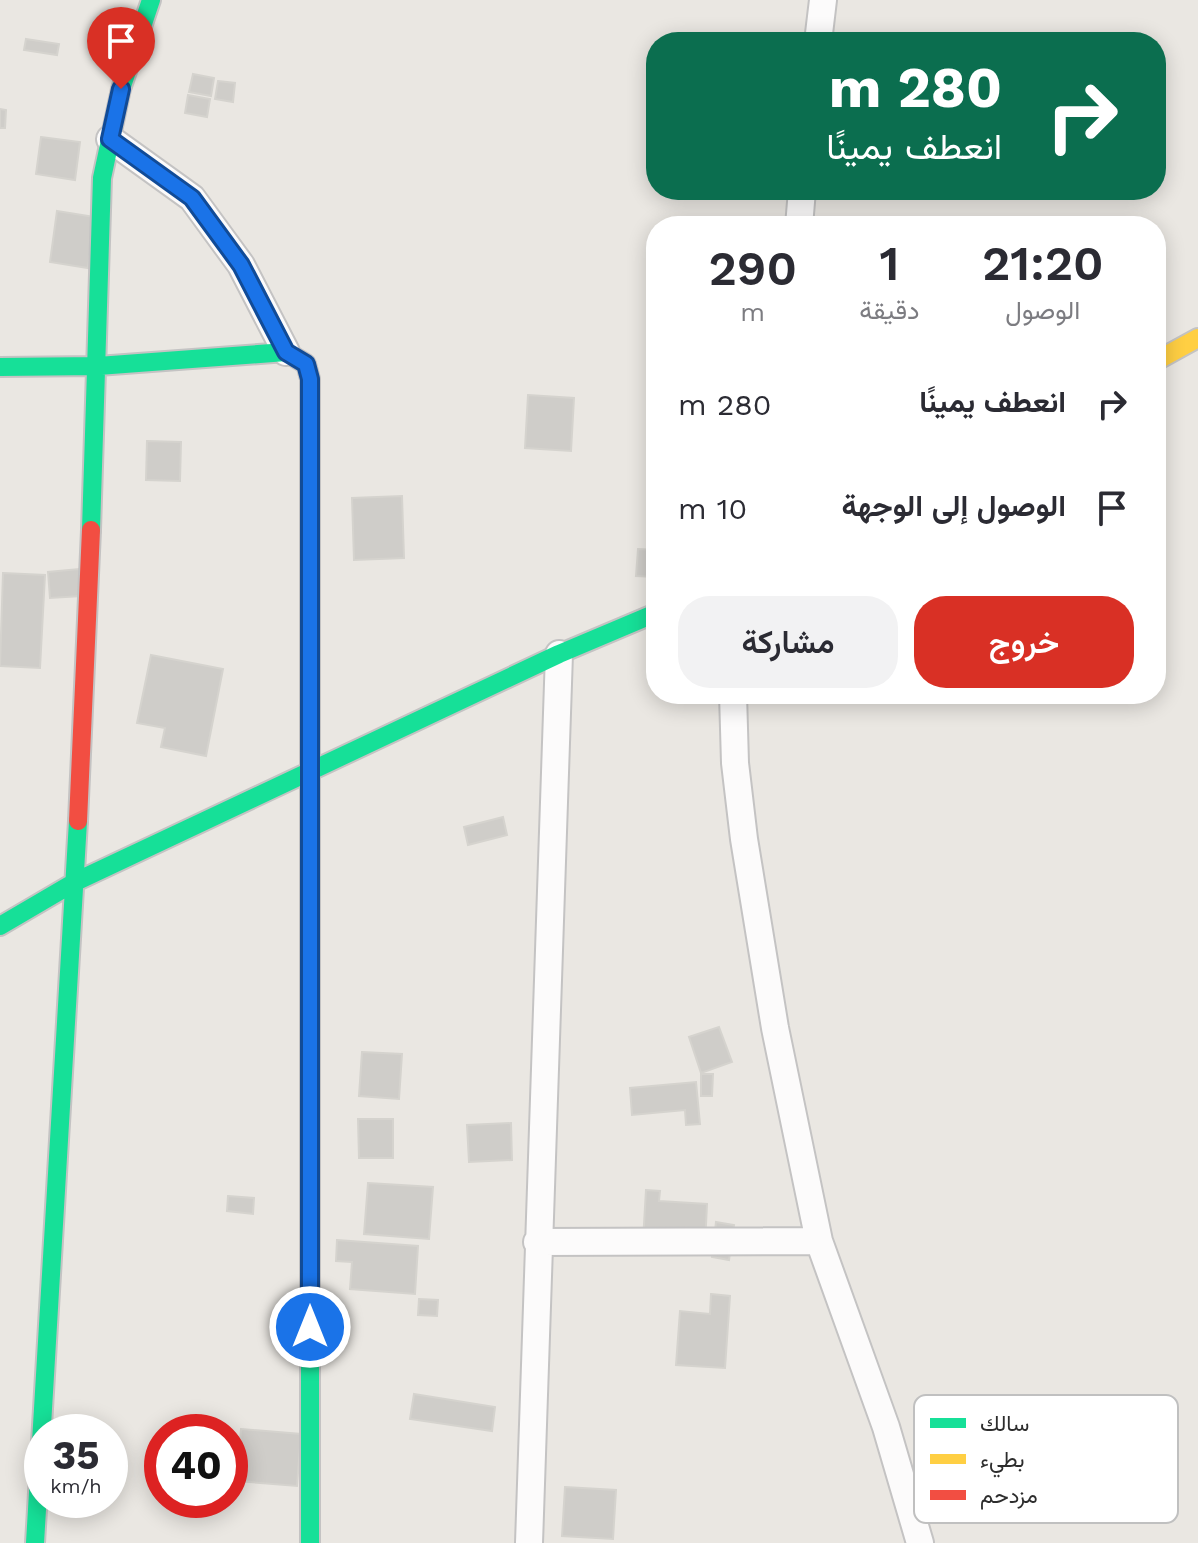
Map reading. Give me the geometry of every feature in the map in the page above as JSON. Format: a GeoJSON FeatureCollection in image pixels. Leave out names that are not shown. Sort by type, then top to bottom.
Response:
{"type":"FeatureCollection","features":[{"type":"Feature","properties":{"kind":"street"},"geometry":{"type":"LineString","coordinates":[[35,1543],[75,882],[98,366],[102,178],[121,89],[151,0]]}},
{"type":"Feature","properties":{"kind":"street"},"geometry":{"type":"LineString","coordinates":[[819,32],[823,0]]}},
{"type":"Feature","properties":{"kind":"street"},"geometry":{"type":"LineString","coordinates":[[110,139],[192,198],[241,265],[286,352],[306,364],[310,379],[310,1543]]}},
{"type":"Feature","properties":{"kind":"street"},"geometry":{"type":"LineString","coordinates":[[1166,356],[1198,338]]}},
{"type":"Feature","properties":{"kind":"street"},"geometry":{"type":"LineString","coordinates":[[0,367],[98,366],[286,352]]}},
{"type":"Feature","properties":{"kind":"street"},"geometry":{"type":"LineString","coordinates":[[0,926],[75,882],[559,654],[646,617]]}},
{"type":"Feature","properties":{"kind":"street"},"geometry":{"type":"LineString","coordinates":[[529,1543],[559,654]]}},
{"type":"Feature","properties":{"kind":"street"},"geometry":{"type":"LineString","coordinates":[[733,704],[735,763],[744,839],[775,1028],[819,1241],[886,1427],[914,1523]]}},
{"type":"Feature","properties":{"kind":"street"},"geometry":{"type":"LineString","coordinates":[[537,1242],[819,1241]]}},
{"type":"Feature","properties":{"kind":"street"},"geometry":{"type":"LineString","coordinates":[[914,1523],[920,1543]]}},
{"type":"Feature","properties":{"kind":"building"},"geometry":{"type":"Polygon","coordinates":[[[26,39],[59,44],[57,55],[24,50],[26,39]]]}},
{"type":"Feature","properties":{"kind":"building"},"geometry":{"type":"Polygon","coordinates":[[[193,74],[214,78],[211,96],[189,92],[193,74]]]}},
{"type":"Feature","properties":{"kind":"building"},"geometry":{"type":"Polygon","coordinates":[[[218,81],[235,83],[233,102],[215,99],[218,81]]]}},
{"type":"Feature","properties":{"kind":"building"},"geometry":{"type":"Polygon","coordinates":[[[188,95],[210,99],[207,117],[185,113],[188,95]]]}},
{"type":"Feature","properties":{"kind":"building"},"geometry":{"type":"Polygon","coordinates":[[[0,109],[6,110],[5,128],[0,128],[0,109]]]}},
{"type":"Feature","properties":{"kind":"building"},"geometry":{"type":"Polygon","coordinates":[[[41,137],[80,142],[75,180],[36,174],[41,137]]]}},
{"type":"Feature","properties":{"kind":"building"},"geometry":{"type":"Polygon","coordinates":[[[57,211],[95,217],[88,268],[50,262],[57,211]]]}},
{"type":"Feature","properties":{"kind":"building"},"geometry":{"type":"Polygon","coordinates":[[[528,395],[574,398],[571,451],[525,448],[528,395]]]}},
{"type":"Feature","properties":{"kind":"building"},"geometry":{"type":"Polygon","coordinates":[[[147,441],[181,442],[180,481],[146,480],[147,441]]]}},
{"type":"Feature","properties":{"kind":"building"},"geometry":{"type":"Polygon","coordinates":[[[402,496],[404,558],[354,560],[352,498],[402,496]]]}},
{"type":"Feature","properties":{"kind":"building"},"geometry":{"type":"Polygon","coordinates":[[[638,549],[646,549],[646,576],[636,576],[638,549]]]}},
{"type":"Feature","properties":{"kind":"building"},"geometry":{"type":"Polygon","coordinates":[[[79,569],[81,596],[50,598],[48,572],[79,569]]]}},
{"type":"Feature","properties":{"kind":"building"},"geometry":{"type":"Polygon","coordinates":[[[3,573],[45,575],[40,668],[0,666],[3,573]]]}},
{"type":"Feature","properties":{"kind":"building"},"geometry":{"type":"Polygon","coordinates":[[[151,655],[223,669],[206,756],[161,747],[165,728],[137,723],[151,655]]]}},
{"type":"Feature","properties":{"kind":"building"},"geometry":{"type":"Polygon","coordinates":[[[503,817],[507,835],[468,845],[464,827],[503,817]]]}},
{"type":"Feature","properties":{"kind":"building"},"geometry":{"type":"Polygon","coordinates":[[[719,1027],[732,1062],[701,1073],[689,1037],[719,1027]]]}},
{"type":"Feature","properties":{"kind":"building"},"geometry":{"type":"Polygon","coordinates":[[[362,1052],[402,1054],[399,1099],[359,1096],[362,1052]]]}},
{"type":"Feature","properties":{"kind":"building"},"geometry":{"type":"Polygon","coordinates":[[[701,1074],[713,1074],[712,1096],[701,1096],[701,1074]]]}},
{"type":"Feature","properties":{"kind":"building"},"geometry":{"type":"Polygon","coordinates":[[[696,1082],[700,1124],[686,1125],[685,1110],[632,1115],[630,1088],[696,1082]]]}},
{"type":"Feature","properties":{"kind":"building"},"geometry":{"type":"Polygon","coordinates":[[[358,1119],[393,1119],[393,1158],[359,1158],[358,1119]]]}},
{"type":"Feature","properties":{"kind":"building"},"geometry":{"type":"Polygon","coordinates":[[[511,1123],[512,1160],[469,1162],[467,1125],[511,1123]]]}},
{"type":"Feature","properties":{"kind":"building"},"geometry":{"type":"Polygon","coordinates":[[[368,1183],[433,1187],[429,1239],[364,1234],[368,1183]]]}},
{"type":"Feature","properties":{"kind":"building"},"geometry":{"type":"Polygon","coordinates":[[[646,1190],[660,1191],[659,1201],[707,1204],[705,1245],[643,1241],[646,1190]]]}},
{"type":"Feature","properties":{"kind":"building"},"geometry":{"type":"Polygon","coordinates":[[[228,1196],[254,1198],[253,1214],[227,1211],[228,1196]]]}},
{"type":"Feature","properties":{"kind":"building"},"geometry":{"type":"Polygon","coordinates":[[[716,1222],[734,1225],[729,1260],[712,1257],[716,1222]]]}},
{"type":"Feature","properties":{"kind":"building"},"geometry":{"type":"Polygon","coordinates":[[[337,1240],[418,1246],[415,1294],[350,1289],[352,1262],[336,1261],[337,1240]]]}},
{"type":"Feature","properties":{"kind":"building"},"geometry":{"type":"Polygon","coordinates":[[[711,1294],[730,1296],[725,1368],[676,1365],[680,1311],[710,1314],[711,1294]]]}},
{"type":"Feature","properties":{"kind":"building"},"geometry":{"type":"Polygon","coordinates":[[[419,1299],[438,1300],[437,1316],[418,1315],[419,1299]]]}},
{"type":"Feature","properties":{"kind":"building"},"geometry":{"type":"Polygon","coordinates":[[[414,1394],[495,1407],[492,1431],[410,1419],[414,1394]]]}},
{"type":"Feature","properties":{"kind":"building"},"geometry":{"type":"Polygon","coordinates":[[[248,1430],[301,1434],[297,1486],[248,1482],[248,1430]]]}},
{"type":"Feature","properties":{"kind":"building"},"geometry":{"type":"Polygon","coordinates":[[[565,1487],[616,1490],[613,1539],[562,1536],[565,1487]]]}},
{"type":"Feature","properties":{"kind":"traffic: fast"},"geometry":{"type":"LineString","coordinates":[[91,530],[102,178],[121,89],[151,0]]}},
{"type":"Feature","properties":{"kind":"traffic: fast"},"geometry":{"type":"LineString","coordinates":[[0,367],[98,366],[286,352],[306,364],[310,379],[310,475]]}},
{"type":"Feature","properties":{"kind":"traffic: fast"},"geometry":{"type":"LineString","coordinates":[[0,926],[75,882],[559,654],[646,617]]}},
{"type":"Feature","properties":{"kind":"traffic: fast"},"geometry":{"type":"LineString","coordinates":[[310,724],[310,1543]]}},
{"type":"Feature","properties":{"kind":"traffic: fast"},"geometry":{"type":"LineString","coordinates":[[35,1543],[78,821]]}},
{"type":"Feature","properties":{"kind":"traffic: slow"},"geometry":{"type":"LineString","coordinates":[[1166,356],[1198,338]]}},
{"type":"Feature","properties":{"kind":"traffic: jam"},"geometry":{"type":"LineString","coordinates":[[310,475],[310,724]]}},
{"type":"Feature","properties":{"kind":"traffic: jam"},"geometry":{"type":"LineString","coordinates":[[78,821],[91,530]]}},
{"type":"Feature","properties":{"kind":"route"},"geometry":{"type":"LineString","coordinates":[[121,89],[110,139],[192,198],[241,265],[286,352],[306,364],[310,379],[310,1327]]}}]}
